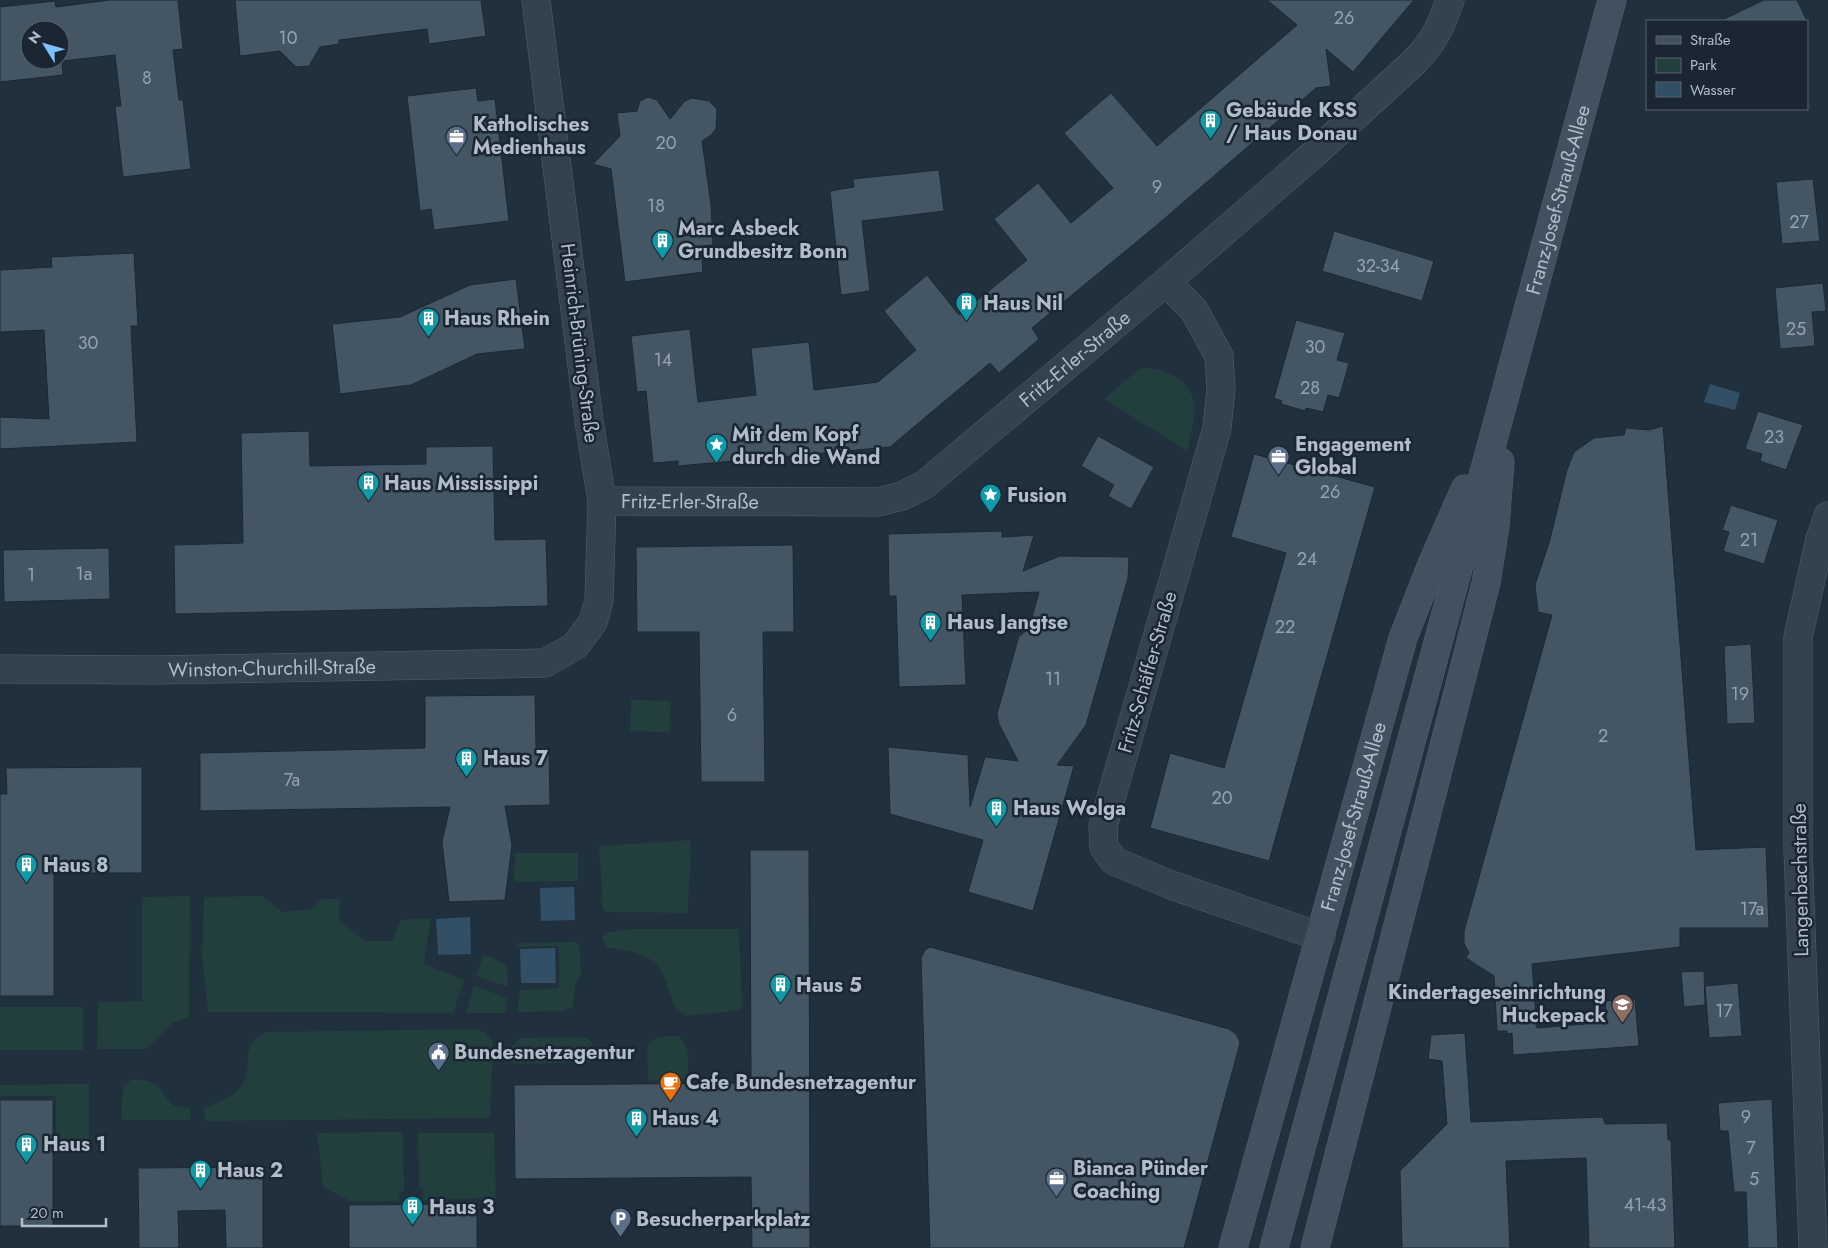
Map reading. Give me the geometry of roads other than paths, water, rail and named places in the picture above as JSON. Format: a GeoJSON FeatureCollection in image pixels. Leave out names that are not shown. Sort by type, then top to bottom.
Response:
{"type":"FeatureCollection","features":[{"type":"Feature","properties":{"kind":"main road","name":"Franz-Josef-Strauß-Allee"},"geometry":{"type":"LineString","coordinates":[[1274,1248],[1506,399],[1612,0]]}},
{"type":"Feature","properties":{"kind":"main road","name":"Franz-Josef-Strauß-Allee"},"geometry":{"type":"LineString","coordinates":[[1232,1243],[1321,937],[1403,638],[1432,564],[1506,399]]}},
{"type":"Feature","properties":{"kind":"main road","name":"Franz-Josef-Strauß-Allee"},"geometry":{"type":"LineString","coordinates":[[1315,1248],[1486,583],[1495,526],[1506,399]]}},
{"type":"Feature","properties":{"kind":"street","name":"Heinrich-Brüning-Straße"},"geometry":{"type":"LineString","coordinates":[[536,0],[589,421],[602,501],[599,601],[594,622],[575,646],[545,663]]}},
{"type":"Feature","properties":{"kind":"street","name":"Fritz-Erler-Straße"},"geometry":{"type":"LineString","coordinates":[[602,501],[878,502],[902,496],[924,485],[1166,282],[1316,152],[1413,63],[1427,49],[1439,30],[1450,0]]}},
{"type":"Feature","properties":{"kind":"street","name":"Fritz-Schäffer-Straße"},"geometry":{"type":"LineString","coordinates":[[1166,282],[1194,310],[1218,356],[1221,389],[1217,428],[1103,826],[1104,847],[1114,861],[1171,885],[1321,937]]}},
{"type":"Feature","properties":{"kind":"street","name":"Langenbachstraße"},"geometry":{"type":"LineString","coordinates":[[1813,1248],[1798,850],[1798,637],[1820,539],[1828,516]]}},
{"type":"Feature","properties":{"kind":"street","name":"Winston-Churchill-Straße"},"geometry":{"type":"LineString","coordinates":[[0,669],[154,670],[545,663]]}},
{"type":"Feature","properties":{"kind":"water"},"geometry":{"type":"Polygon","coordinates":[[[1710,384],[1740,393],[1735,410],[1704,402],[1710,384]]]}},
{"type":"Feature","properties":{"kind":"water"},"geometry":{"type":"Polygon","coordinates":[[[574,887],[575,920],[541,921],[540,888],[574,887]]]}},
{"type":"Feature","properties":{"kind":"water"},"geometry":{"type":"Polygon","coordinates":[[[470,917],[471,954],[438,955],[436,919],[470,917]]]}},
{"type":"Feature","properties":{"kind":"water"},"geometry":{"type":"Polygon","coordinates":[[[555,948],[556,983],[521,983],[520,949],[555,948]]]}},
{"type":"Feature","properties":{"kind":"place","name":"Gebäude KSS / Haus Donau"},"geometry":{"type":"Point","coordinates":[1210,140]}},
{"type":"Feature","properties":{"kind":"place","name":"Katholisches Medienhaus"},"geometry":{"type":"Point","coordinates":[457,155]}},
{"type":"Feature","properties":{"kind":"place","name":"Marc Asbeck Grundbesitz Bonn"},"geometry":{"type":"Point","coordinates":[662,259]}},
{"type":"Feature","properties":{"kind":"place","name":"Haus Nil"},"geometry":{"type":"Point","coordinates":[967,322]}},
{"type":"Feature","properties":{"kind":"place","name":"Haus Rhein"},"geometry":{"type":"Point","coordinates":[428,337]}},
{"type":"Feature","properties":{"kind":"place","name":"Mit dem Kopf durch die Wand"},"geometry":{"type":"Point","coordinates":[716,464]}},
{"type":"Feature","properties":{"kind":"place","name":"Engagement Global"},"geometry":{"type":"Point","coordinates":[1279,475]}},
{"type":"Feature","properties":{"kind":"place","name":"Haus Mississippi"},"geometry":{"type":"Point","coordinates":[368,502]}},
{"type":"Feature","properties":{"kind":"place","name":"Fusion"},"geometry":{"type":"Point","coordinates":[991,514]}},
{"type":"Feature","properties":{"kind":"place","name":"Haus Jangtse"},"geometry":{"type":"Point","coordinates":[931,641]}},
{"type":"Feature","properties":{"kind":"place","name":"Haus 7"},"geometry":{"type":"Point","coordinates":[467,777]}},
{"type":"Feature","properties":{"kind":"place","name":"Haus Wolga"},"geometry":{"type":"Point","coordinates":[997,827]}},
{"type":"Feature","properties":{"kind":"place","name":"Haus 8"},"geometry":{"type":"Point","coordinates":[27,884]}},
{"type":"Feature","properties":{"kind":"place","name":"Haus 5"},"geometry":{"type":"Point","coordinates":[780,1004]}},
{"type":"Feature","properties":{"kind":"place","name":"Kindertageseinrichtung Huckepack"},"geometry":{"type":"Point","coordinates":[1622,1023]}},
{"type":"Feature","properties":{"kind":"place","name":"Bundesnetzagentur"},"geometry":{"type":"Point","coordinates":[438,1071]}},
{"type":"Feature","properties":{"kind":"place","name":"Cafe Bundesnetzagentur"},"geometry":{"type":"Point","coordinates":[670,1101]}},
{"type":"Feature","properties":{"kind":"place","name":"Haus 4"},"geometry":{"type":"Point","coordinates":[636,1137]}},
{"type":"Feature","properties":{"kind":"place","name":"Haus 1"},"geometry":{"type":"Point","coordinates":[27,1163]}},
{"type":"Feature","properties":{"kind":"place","name":"Haus 2"},"geometry":{"type":"Point","coordinates":[201,1189]}},
{"type":"Feature","properties":{"kind":"place","name":"Bianca Pünder Coaching"},"geometry":{"type":"Point","coordinates":[1057,1198]}},
{"type":"Feature","properties":{"kind":"place","name":"Haus 3"},"geometry":{"type":"Point","coordinates":[413,1226]}},
{"type":"Feature","properties":{"kind":"place","name":"Besucherparkplatz"},"geometry":{"type":"Point","coordinates":[620,1238]}}]}
